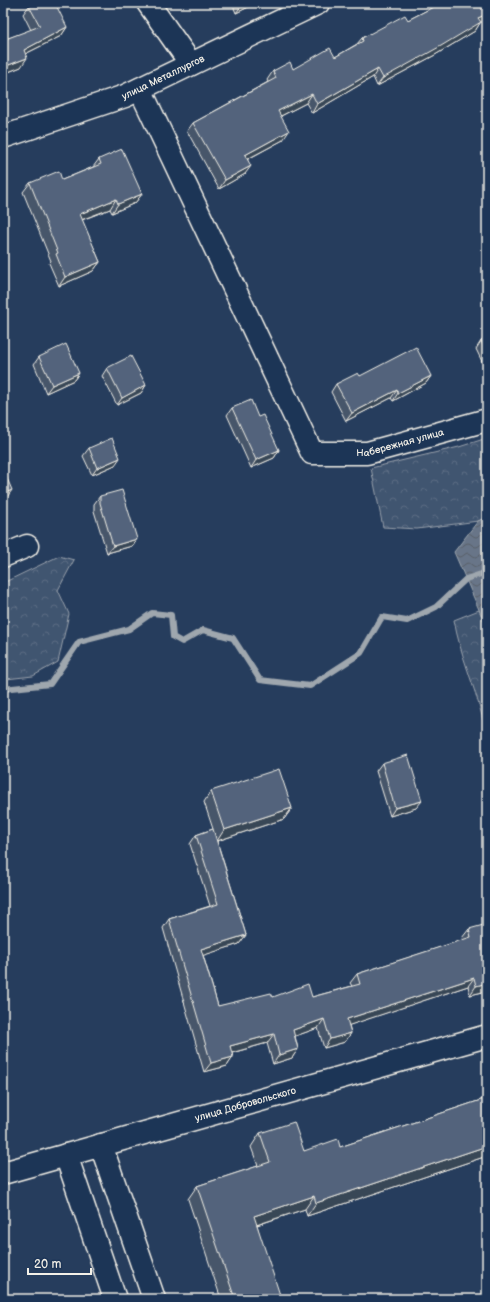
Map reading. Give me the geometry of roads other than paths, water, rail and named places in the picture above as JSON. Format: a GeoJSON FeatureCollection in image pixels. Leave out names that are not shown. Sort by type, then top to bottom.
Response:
{"type":"FeatureCollection","features":[{"type":"Feature","properties":{"kind":"street"},"geometry":{"type":"LineString","coordinates":[[148,3],[191,64]]}},
{"type":"Feature","properties":{"kind":"street","name":"улица Металлургов"},"geometry":{"type":"LineString","coordinates":[[3,138],[125,96],[318,3]]}},
{"type":"Feature","properties":{"kind":"street","name":"Набережная улица"},"geometry":{"type":"LineString","coordinates":[[140,89],[312,454],[367,454],[487,420]]}},
{"type":"Feature","properties":{"kind":"street"},"geometry":{"type":"LineString","coordinates":[[3,556],[27,546]]}},
{"type":"Feature","properties":{"kind":"street","name":"улица Добровольского"},"geometry":{"type":"LineString","coordinates":[[3,1172],[487,1036]]}},
{"type":"Feature","properties":{"kind":"street"},"geometry":{"type":"LineString","coordinates":[[101,1145],[154,1299]]}},
{"type":"Feature","properties":{"kind":"street"},"geometry":{"type":"LineString","coordinates":[[66,1155],[115,1299]]}},
{"type":"Feature","properties":{"kind":"water"},"geometry":{"type":"Polygon","coordinates":[[[487,517],[487,628],[454,552],[478,521],[487,517]]]}},
{"type":"Feature","properties":{"kind":"waterway"},"geometry":{"type":"LineString","coordinates":[[3,689],[50,684],[79,642],[129,629],[152,613],[171,615],[173,637],[182,642],[203,630],[233,638],[260,680],[310,686],[361,653],[382,617],[407,621],[436,607],[466,579],[487,572]]}}]}
